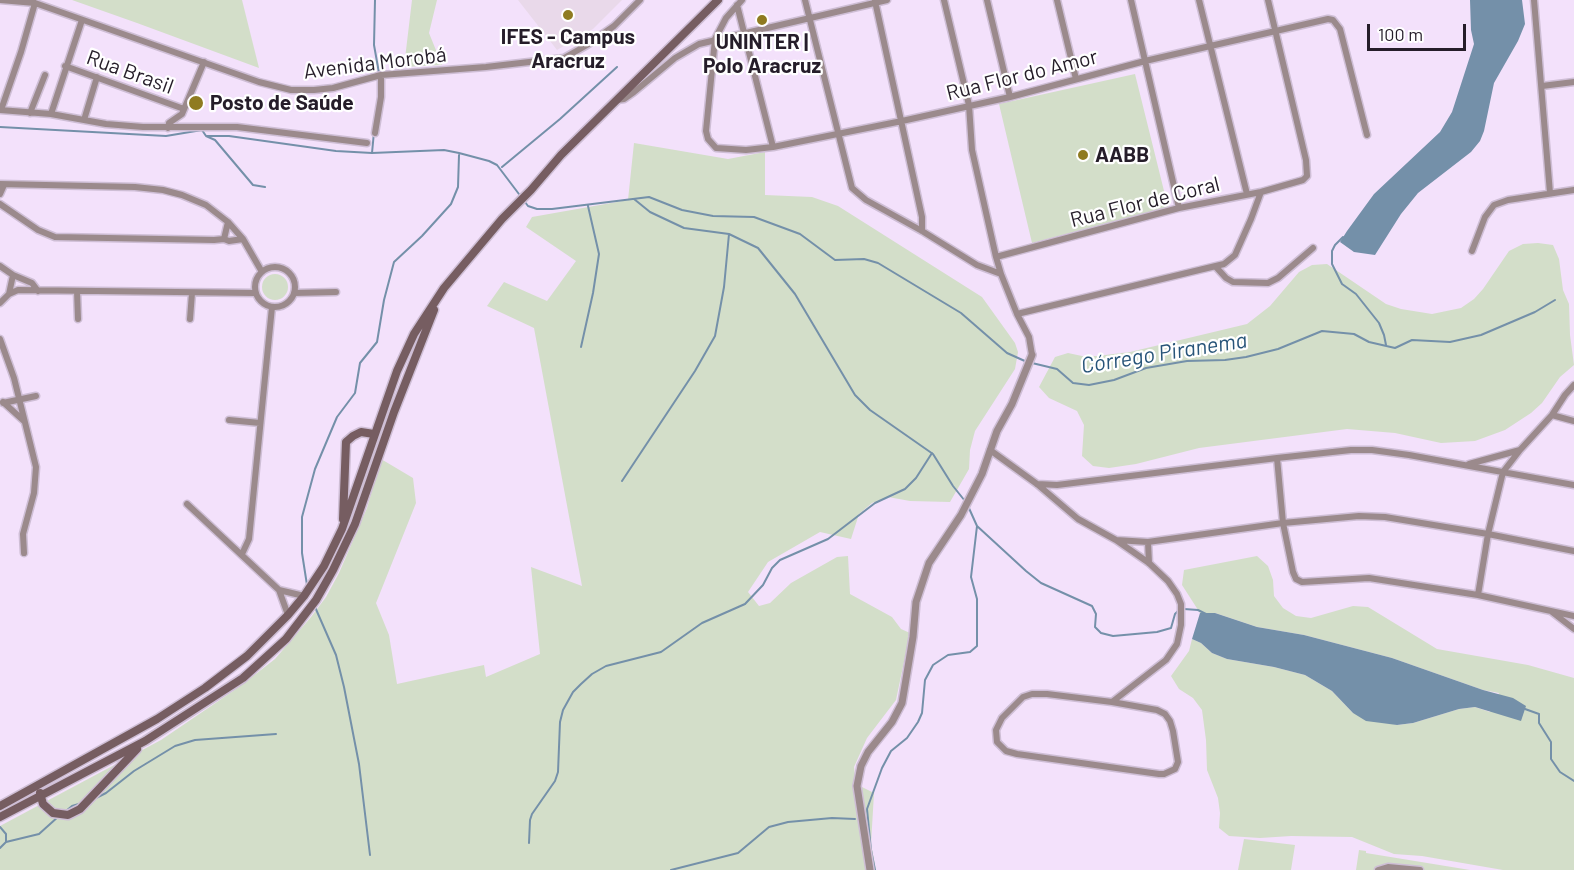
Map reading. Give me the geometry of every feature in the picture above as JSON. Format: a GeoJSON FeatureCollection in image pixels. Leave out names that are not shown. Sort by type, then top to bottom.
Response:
{"type":"FeatureCollection","features":[{"type":"Feature","properties":{"kind":"main road"},"geometry":{"type":"LineString","coordinates":[[0,806],[157,719],[205,688],[247,656],[288,615],[324,566],[342,529],[397,371],[414,334],[444,288],[502,219],[561,155],[718,0]]}},
{"type":"Feature","properties":{"kind":"main road"},"geometry":{"type":"LineString","coordinates":[[0,817],[145,741],[243,678],[286,639],[316,600],[355,524],[419,345],[444,288]]}},
{"type":"Feature","properties":{"kind":"main road"},"geometry":{"type":"LineString","coordinates":[[342,529],[346,442],[352,436],[362,432],[374,434]]}},
{"type":"Feature","properties":{"kind":"main road"},"geometry":{"type":"LineString","coordinates":[[369,482],[377,438],[374,434]]}},
{"type":"Feature","properties":{"kind":"main road"},"geometry":{"type":"LineString","coordinates":[[39,796],[43,804],[53,813],[68,815],[80,809],[145,741]]}},
{"type":"Feature","properties":{"kind":"main road"},"geometry":{"type":"LineString","coordinates":[[39,796],[44,786],[93,755]]}},
{"type":"Feature","properties":{"kind":"street","name":"Avenida Morobá"},"geometry":{"type":"LineString","coordinates":[[0,0],[35,3],[259,82],[291,90],[333,88],[381,75],[564,58],[614,26],[640,0]]}},
{"type":"Feature","properties":{"kind":"street"},"geometry":{"type":"LineString","coordinates":[[805,0],[852,188],[866,200],[977,265],[1001,274]]}},
{"type":"Feature","properties":{"kind":"street"},"geometry":{"type":"LineString","coordinates":[[616,100],[624,99],[689,49],[715,39],[887,0]]}},
{"type":"Feature","properties":{"kind":"street"},"geometry":{"type":"LineString","coordinates":[[870,870],[860,813],[858,776],[868,752],[892,722],[902,703],[913,637],[916,602],[922,579],[929,563],[965,507],[982,474],[990,450],[1032,355],[1029,337],[1017,314],[996,257],[972,150],[969,105],[944,0]]}},
{"type":"Feature","properties":{"kind":"street"},"geometry":{"type":"LineString","coordinates":[[987,0],[1010,96]]}},
{"type":"Feature","properties":{"kind":"street"},"geometry":{"type":"LineString","coordinates":[[1057,0],[1076,80]]}},
{"type":"Feature","properties":{"kind":"street"},"geometry":{"type":"LineString","coordinates":[[1131,0],[1179,208]]}},
{"type":"Feature","properties":{"kind":"street"},"geometry":{"type":"LineString","coordinates":[[1198,0],[1246,194]]}},
{"type":"Feature","properties":{"kind":"street"},"geometry":{"type":"LineString","coordinates":[[1268,0],[1275,30]]}},
{"type":"Feature","properties":{"kind":"street"},"geometry":{"type":"LineString","coordinates":[[1534,0],[1550,193]]}},
{"type":"Feature","properties":{"kind":"street"},"geometry":{"type":"LineString","coordinates":[[875,1],[922,217],[922,231]]}},
{"type":"Feature","properties":{"kind":"street"},"geometry":{"type":"LineString","coordinates":[[35,3],[1,110],[51,114],[142,127],[237,127],[367,143]]}},
{"type":"Feature","properties":{"kind":"street"},"geometry":{"type":"LineString","coordinates":[[715,39],[720,27],[740,3]]}},
{"type":"Feature","properties":{"kind":"street"},"geometry":{"type":"LineString","coordinates":[[740,3],[743,33],[773,147]]}},
{"type":"Feature","properties":{"kind":"street","name":"Rua Flor do Amor"},"geometry":{"type":"LineString","coordinates":[[715,39],[706,131],[708,140],[716,148],[746,150],[838,135],[902,121],[1275,30],[1324,19],[1334,20],[1340,29],[1367,135]]}},
{"type":"Feature","properties":{"kind":"street"},"geometry":{"type":"LineString","coordinates":[[51,114],[82,20]]}},
{"type":"Feature","properties":{"kind":"street","name":"Rua Flor de Coral"},"geometry":{"type":"LineString","coordinates":[[996,257],[1179,208],[1261,192],[1303,180],[1308,171],[1306,160],[1275,30]]}},
{"type":"Feature","properties":{"kind":"street"},"geometry":{"type":"LineString","coordinates":[[168,128],[170,123],[182,114],[204,62]]}},
{"type":"Feature","properties":{"kind":"street","name":"Rua Brasil"},"geometry":{"type":"LineString","coordinates":[[65,66],[184,109]]}},
{"type":"Feature","properties":{"kind":"street"},"geometry":{"type":"LineString","coordinates":[[30,114],[45,75]]}},
{"type":"Feature","properties":{"kind":"street"},"geometry":{"type":"LineString","coordinates":[[375,133],[381,97],[381,75]]}},
{"type":"Feature","properties":{"kind":"street"},"geometry":{"type":"LineString","coordinates":[[84,120],[97,76]]}},
{"type":"Feature","properties":{"kind":"street"},"geometry":{"type":"LineString","coordinates":[[1542,86],[1574,82]]}},
{"type":"Feature","properties":{"kind":"street"},"geometry":{"type":"LineString","coordinates":[[0,194],[2,184],[154,188],[182,195],[206,205],[228,222],[243,239],[262,272]]}},
{"type":"Feature","properties":{"kind":"street"},"geometry":{"type":"LineString","coordinates":[[1472,251],[1485,217],[1494,205],[1508,200],[1574,190]]}},
{"type":"Feature","properties":{"kind":"street"},"geometry":{"type":"LineString","coordinates":[[1017,314],[1229,262],[1235,255],[1261,192]]}},
{"type":"Feature","properties":{"kind":"street"},"geometry":{"type":"LineString","coordinates":[[0,204],[38,230],[55,237],[214,240],[224,238],[229,241],[243,239]]}},
{"type":"Feature","properties":{"kind":"street"},"geometry":{"type":"LineString","coordinates":[[224,238],[228,222]]}},
{"type":"Feature","properties":{"kind":"street"},"geometry":{"type":"LineString","coordinates":[[1216,267],[1233,282],[1268,283],[1278,278],[1313,248]]}},
{"type":"Feature","properties":{"kind":"street"},"geometry":{"type":"LineString","coordinates":[[0,266],[13,275],[32,283],[38,291]]}},
{"type":"Feature","properties":{"kind":"street"},"geometry":{"type":"LineString","coordinates":[[272,268],[283,269],[292,277],[294,293],[283,306],[272,307],[261,303],[255,293],[256,282],[262,272],[272,268]]}},
{"type":"Feature","properties":{"kind":"street"},"geometry":{"type":"LineString","coordinates":[[9,294],[13,275]]}},
{"type":"Feature","properties":{"kind":"street"},"geometry":{"type":"LineString","coordinates":[[0,303],[9,294],[18,290],[255,293]]}},
{"type":"Feature","properties":{"kind":"street"},"geometry":{"type":"LineString","coordinates":[[77,291],[78,319]]}},
{"type":"Feature","properties":{"kind":"street"},"geometry":{"type":"LineString","coordinates":[[294,293],[336,292]]}},
{"type":"Feature","properties":{"kind":"street"},"geometry":{"type":"LineString","coordinates":[[190,319],[192,293]]}},
{"type":"Feature","properties":{"kind":"street"},"geometry":{"type":"LineString","coordinates":[[242,554],[249,539],[272,307]]}},
{"type":"Feature","properties":{"kind":"street"},"geometry":{"type":"LineString","coordinates":[[0,339],[19,399],[36,467],[32,503],[23,534],[24,553]]}},
{"type":"Feature","properties":{"kind":"street"},"geometry":{"type":"LineString","coordinates":[[1478,596],[1488,534],[1503,472],[1574,386]]}},
{"type":"Feature","properties":{"kind":"street"},"geometry":{"type":"LineString","coordinates":[[2,401],[36,396]]}},
{"type":"Feature","properties":{"kind":"street"},"geometry":{"type":"LineString","coordinates":[[2,401],[24,421]]}},
{"type":"Feature","properties":{"kind":"street"},"geometry":{"type":"LineString","coordinates":[[1552,415],[1574,421]]}},
{"type":"Feature","properties":{"kind":"street"},"geometry":{"type":"LineString","coordinates":[[229,420],[260,423]]}},
{"type":"Feature","properties":{"kind":"street"},"geometry":{"type":"LineString","coordinates":[[990,450],[1037,484],[1078,519],[1116,540],[1149,563],[1168,581],[1181,604],[1181,625],[1177,644],[1166,660],[1112,702],[1047,694],[1032,694],[1023,697],[1002,718],[996,730],[997,742],[1006,751],[1017,754],[1164,774],[1175,769],[1178,762],[1173,731],[1165,714],[1157,710],[1112,702]]}},
{"type":"Feature","properties":{"kind":"street"},"geometry":{"type":"LineString","coordinates":[[1037,484],[1057,485],[1277,458],[1372,450],[1409,454],[1574,485]]}},
{"type":"Feature","properties":{"kind":"street"},"geometry":{"type":"LineString","coordinates":[[1466,465],[1520,450]]}},
{"type":"Feature","properties":{"kind":"street"},"geometry":{"type":"LineString","coordinates":[[1277,458],[1283,523],[1296,579],[1302,582],[1369,578],[1574,615]]}},
{"type":"Feature","properties":{"kind":"street"},"geometry":{"type":"LineString","coordinates":[[187,504],[279,590],[288,615]]}},
{"type":"Feature","properties":{"kind":"street"},"geometry":{"type":"LineString","coordinates":[[1116,540],[1148,542],[1283,523],[1368,516],[1488,534],[1574,551]]}},
{"type":"Feature","properties":{"kind":"street"},"geometry":{"type":"LineString","coordinates":[[1148,542],[1149,563]]}},
{"type":"Feature","properties":{"kind":"street"},"geometry":{"type":"LineString","coordinates":[[279,590],[304,596]]}},
{"type":"Feature","properties":{"kind":"street"},"geometry":{"type":"LineString","coordinates":[[1551,611],[1574,629]]}},
{"type":"Feature","properties":{"kind":"street"},"geometry":{"type":"LineString","coordinates":[[1378,870],[1388,867],[1420,870]]}},
{"type":"Feature","properties":{"kind":"shaded area","name":"IFES - Campus Aracruz"},"geometry":{"type":"Polygon","coordinates":[[[518,0],[622,0],[593,29],[557,50],[518,0]]]}},
{"type":"Feature","properties":{"kind":"green space"},"geometry":{"type":"Polygon","coordinates":[[[72,0],[242,0],[259,68],[137,23],[72,0]]]}},
{"type":"Feature","properties":{"kind":"green space"},"geometry":{"type":"Polygon","coordinates":[[[412,0],[437,0],[429,33],[442,65],[404,67],[412,0]]]}},
{"type":"Feature","properties":{"kind":"green space","name":"AABB"},"geometry":{"type":"Polygon","coordinates":[[[1135,74],[1168,207],[1032,243],[999,104],[1135,74]]]}},
{"type":"Feature","properties":{"kind":"green space"},"geometry":{"type":"Polygon","coordinates":[[[634,143],[728,159],[765,152],[765,195],[812,197],[838,206],[982,297],[1015,343],[1018,352],[1015,369],[975,431],[970,450],[969,469],[950,502],[910,501],[888,497],[872,503],[859,514],[851,539],[820,532],[768,562],[748,592],[759,606],[770,603],[791,583],[837,557],[848,556],[850,594],[892,617],[901,629],[910,633],[896,700],[867,738],[854,767],[856,784],[874,793],[871,844],[876,870],[0,870],[0,826],[161,740],[239,687],[275,659],[326,597],[339,573],[367,508],[381,459],[413,478],[416,503],[376,603],[389,635],[397,684],[484,665],[486,677],[540,654],[531,567],[582,586],[534,328],[487,306],[504,282],[547,301],[576,261],[526,227],[532,217],[628,200],[634,143]]]}},
{"type":"Feature","properties":{"kind":"green space"},"geometry":{"type":"Polygon","coordinates":[[[1523,244],[1553,245],[1559,259],[1563,290],[1569,304],[1574,365],[1560,377],[1542,403],[1531,413],[1505,430],[1475,441],[1441,443],[1395,433],[1347,429],[1199,448],[1136,464],[1109,468],[1093,466],[1082,456],[1084,425],[1077,411],[1049,398],[1039,387],[1055,357],[1068,353],[1097,356],[1130,352],[1247,324],[1270,306],[1299,272],[1312,265],[1327,264],[1386,304],[1432,314],[1461,308],[1483,289],[1509,251],[1523,244]]]}},
{"type":"Feature","properties":{"kind":"green space"},"geometry":{"type":"Polygon","coordinates":[[[275,274],[284,278],[288,287],[284,296],[275,300],[266,296],[262,287],[266,278],[275,274]]]}},
{"type":"Feature","properties":{"kind":"green space"},"geometry":{"type":"Polygon","coordinates":[[[1257,556],[1268,566],[1273,580],[1274,596],[1283,608],[1296,616],[1311,618],[1353,606],[1368,607],[1437,649],[1528,665],[1574,678],[1574,870],[1503,870],[1422,856],[1394,854],[1352,837],[1229,836],[1219,828],[1218,798],[1207,770],[1202,710],[1193,698],[1179,689],[1171,676],[1189,651],[1192,639],[1201,643],[1212,653],[1227,659],[1305,675],[1332,691],[1353,713],[1397,725],[1413,723],[1459,709],[1475,707],[1490,712],[1499,693],[1483,690],[1392,658],[1304,635],[1257,627],[1215,613],[1200,613],[1182,585],[1184,570],[1257,556]]]}},
{"type":"Feature","properties":{"kind":"green space"},"geometry":{"type":"Polygon","coordinates":[[[1244,839],[1295,845],[1291,870],[1238,870],[1244,839]]]}},
{"type":"Feature","properties":{"kind":"green space"},"geometry":{"type":"Polygon","coordinates":[[[1359,850],[1366,851],[1366,853],[1470,870],[1356,870],[1359,850]]]}},
{"type":"Feature","properties":{"kind":"water"},"geometry":{"type":"Polygon","coordinates":[[[1470,0],[1522,0],[1525,24],[1494,83],[1480,141],[1471,152],[1418,193],[1401,214],[1375,255],[1354,252],[1340,242],[1347,231],[1374,194],[1440,132],[1452,112],[1474,44],[1470,0]]]}},
{"type":"Feature","properties":{"kind":"water"},"geometry":{"type":"Polygon","coordinates":[[[1200,613],[1215,613],[1257,627],[1304,635],[1392,658],[1483,690],[1513,698],[1526,706],[1521,721],[1475,707],[1459,709],[1413,723],[1397,725],[1366,721],[1353,713],[1332,691],[1305,675],[1227,659],[1212,653],[1201,643],[1192,639],[1200,613]]]}},
{"type":"Feature","properties":{"kind":"waterway"},"geometry":{"type":"LineString","coordinates":[[375,0],[374,45],[379,73]]}},
{"type":"Feature","properties":{"kind":"waterway"},"geometry":{"type":"LineString","coordinates":[[502,167],[560,119],[617,67]]}},
{"type":"Feature","properties":{"kind":"waterway","name":"Córrego Piranema"},"geometry":{"type":"LineString","coordinates":[[0,127],[166,136],[202,130],[206,136],[215,140],[253,185],[265,187]]}},
{"type":"Feature","properties":{"kind":"waterway"},"geometry":{"type":"LineString","coordinates":[[372,153],[374,132]]}},
{"type":"Feature","properties":{"kind":"waterway","name":"Córrego Piranema"},"geometry":{"type":"LineString","coordinates":[[206,136],[229,136],[336,151],[372,153],[444,150],[459,153],[497,165],[528,206],[537,209],[649,197],[682,210],[713,216],[754,217],[800,234],[835,260],[864,259],[878,263],[961,313],[1007,353],[1027,362]]}},
{"type":"Feature","properties":{"kind":"waterway"},"geometry":{"type":"LineString","coordinates":[[307,585],[302,553],[302,517],[315,469],[337,417],[355,393],[360,363],[377,342],[384,300],[394,262],[451,204],[458,187],[459,155]]}},
{"type":"Feature","properties":{"kind":"waterway"},"geometry":{"type":"LineString","coordinates":[[634,199],[650,212],[684,228],[729,234],[758,248],[795,294],[855,395],[870,410],[933,454],[965,501]]}},
{"type":"Feature","properties":{"kind":"waterway"},"geometry":{"type":"LineString","coordinates":[[581,347],[599,254],[588,206]]}},
{"type":"Feature","properties":{"kind":"waterway"},"geometry":{"type":"LineString","coordinates":[[622,481],[695,371],[715,336],[724,287],[729,234]]}},
{"type":"Feature","properties":{"kind":"waterway"},"geometry":{"type":"LineString","coordinates":[[1343,237],[1332,251],[1332,264],[1342,284],[1356,294],[1379,323],[1386,345]]}},
{"type":"Feature","properties":{"kind":"waterway","name":"Córrego Piranema"},"geometry":{"type":"LineString","coordinates":[[1032,363],[1057,369],[1073,383],[1089,385],[1114,380],[1146,368],[1187,361],[1246,357],[1278,349],[1322,331],[1354,334],[1369,342],[1395,348],[1412,340],[1450,342],[1481,335],[1535,312],[1555,300]]}},
{"type":"Feature","properties":{"kind":"waterway"},"geometry":{"type":"LineString","coordinates":[[529,843],[532,814],[555,781],[558,772],[560,722],[563,710],[573,692],[581,684],[606,666],[661,652],[702,623],[745,604],[763,585],[772,568],[780,560],[828,539],[875,503],[905,489],[916,478],[932,453]]}},
{"type":"Feature","properties":{"kind":"waterway"},"geometry":{"type":"LineString","coordinates":[[968,506],[977,526],[1026,571],[1041,583],[1092,606],[1096,614],[1095,627],[1101,633],[1113,636],[1157,632],[1171,628],[1178,611]]}},
{"type":"Feature","properties":{"kind":"waterway"},"geometry":{"type":"LineString","coordinates":[[875,870],[867,809],[882,768],[891,751],[907,738],[918,722],[922,713],[925,680],[933,665],[948,655],[970,652],[977,646],[977,599],[971,577],[977,526]]}},
{"type":"Feature","properties":{"kind":"waterway"},"geometry":{"type":"LineString","coordinates":[[315,607],[336,655],[344,687],[359,764],[370,855]]}},
{"type":"Feature","properties":{"kind":"waterway"},"geometry":{"type":"LineString","coordinates":[[1184,609],[1198,610],[1206,614]]}},
{"type":"Feature","properties":{"kind":"waterway"},"geometry":{"type":"LineString","coordinates":[[1525,709],[1539,714],[1539,723],[1551,742],[1551,759],[1560,772],[1574,781]]}},
{"type":"Feature","properties":{"kind":"waterway"},"geometry":{"type":"LineString","coordinates":[[96,798],[175,746],[195,740],[276,734]]}},
{"type":"Feature","properties":{"kind":"waterway"},"geometry":{"type":"LineString","coordinates":[[66,811],[82,803]]}},
{"type":"Feature","properties":{"kind":"waterway"},"geometry":{"type":"LineString","coordinates":[[0,848],[6,842],[39,834],[59,816]]}},
{"type":"Feature","properties":{"kind":"waterway"},"geometry":{"type":"LineString","coordinates":[[671,870],[738,853],[769,827],[788,822],[832,818],[855,819]]}},
{"type":"Feature","properties":{"kind":"waterway"},"geometry":{"type":"LineString","coordinates":[[0,827],[6,834],[6,842]]}},
{"type":"Feature","properties":{"kind":"place","name":"IFES - Campus Aracruz"},"geometry":{"type":"Point","coordinates":[568,15]}},
{"type":"Feature","properties":{"kind":"place","name":"UNINTER | Polo Aracruz"},"geometry":{"type":"Point","coordinates":[762,20]}},
{"type":"Feature","properties":{"kind":"place","name":"Posto de Saúde"},"geometry":{"type":"Point","coordinates":[196,103]}},
{"type":"Feature","properties":{"kind":"place","name":"AABB"},"geometry":{"type":"Point","coordinates":[1083,155]}}]}
